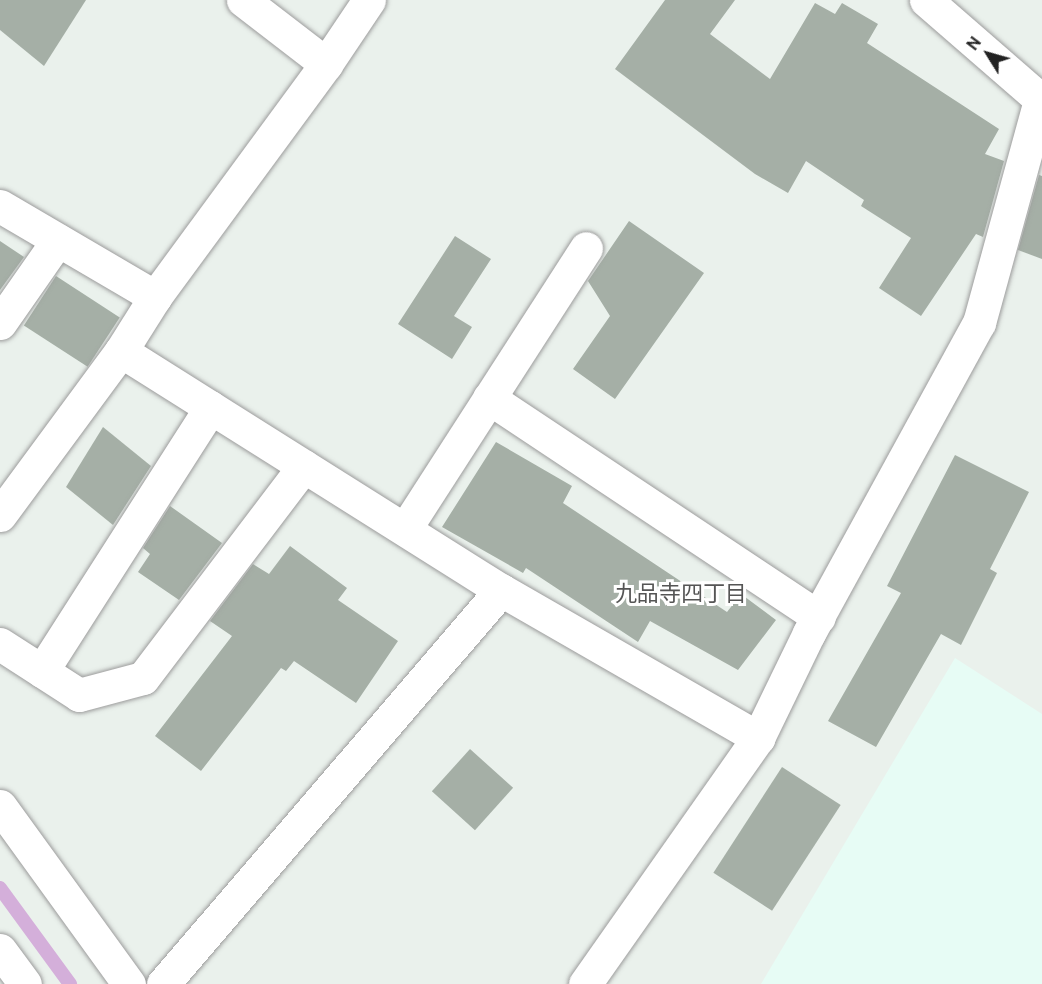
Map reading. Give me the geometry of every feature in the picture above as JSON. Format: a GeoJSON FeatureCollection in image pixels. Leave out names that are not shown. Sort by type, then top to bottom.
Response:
{"type":"FeatureCollection","features":[{"type":"Feature","properties":{"kind":"street"},"geometry":{"type":"LineString","coordinates":[[243,0],[326,64]]}},
{"type":"Feature","properties":{"kind":"street"},"geometry":{"type":"LineString","coordinates":[[0,515],[121,351],[155,297],[326,64],[369,0]]}},
{"type":"Feature","properties":{"kind":"street"},"geometry":{"type":"LineString","coordinates":[[585,984],[758,738],[819,617],[979,322],[1041,100],[926,0]]}},
{"type":"Feature","properties":{"kind":"street"},"geometry":{"type":"LineString","coordinates":[[0,206],[155,297]]}},
{"type":"Feature","properties":{"kind":"street"},"geometry":{"type":"LineString","coordinates":[[0,324],[58,240]]}},
{"type":"Feature","properties":{"kind":"street"},"geometry":{"type":"LineString","coordinates":[[405,529],[585,248]]}},
{"type":"Feature","properties":{"kind":"street"},"geometry":{"type":"LineString","coordinates":[[121,351],[501,590],[758,738]]}},
{"type":"Feature","properties":{"kind":"street"},"geometry":{"type":"LineString","coordinates":[[489,398],[819,617]]}},
{"type":"Feature","properties":{"kind":"street"},"geometry":{"type":"LineString","coordinates":[[42,671],[211,407]]}},
{"type":"Feature","properties":{"kind":"street"},"geometry":{"type":"LineString","coordinates":[[0,644],[79,695],[143,678],[304,466]]}},
{"type":"Feature","properties":{"kind":"street"},"geometry":{"type":"LineString","coordinates":[[163,984],[501,590]]}},
{"type":"Feature","properties":{"kind":"street"},"geometry":{"type":"LineString","coordinates":[[0,806],[129,984]]}},
{"type":"Feature","properties":{"kind":"street"},"geometry":{"type":"LineString","coordinates":[[0,950],[25,984]]}},
{"type":"Feature","properties":{"kind":"shaded area"},"geometry":{"type":"Polygon","coordinates":[[[955,658],[1042,714],[1042,984],[761,984],[955,658]]]}},
{"type":"Feature","properties":{"kind":"building"},"geometry":{"type":"Polygon","coordinates":[[[0,0],[86,0],[44,66],[0,30],[0,0]]]}},
{"type":"Feature","properties":{"kind":"building"},"geometry":{"type":"Polygon","coordinates":[[[665,0],[735,0],[710,34],[770,79],[815,3],[835,14],[842,3],[878,24],[867,43],[999,129],[985,154],[1004,161],[983,237],[976,234],[921,316],[879,288],[911,238],[861,206],[864,200],[806,161],[788,193],[755,174],[615,69],[665,0]]]}},
{"type":"Feature","properties":{"kind":"building"},"geometry":{"type":"Polygon","coordinates":[[[1039,175],[1042,176],[1042,259],[1018,250],[1039,175]]]}},
{"type":"Feature","properties":{"kind":"building"},"geometry":{"type":"Polygon","coordinates":[[[629,221],[704,273],[615,399],[573,369],[610,316],[588,281],[629,221]]]}},
{"type":"Feature","properties":{"kind":"building"},"geometry":{"type":"Polygon","coordinates":[[[455,236],[491,259],[454,316],[472,327],[452,359],[398,324],[455,236]]]}},
{"type":"Feature","properties":{"kind":"building"},"geometry":{"type":"Polygon","coordinates":[[[0,241],[24,257],[0,290],[0,241]]]}},
{"type":"Feature","properties":{"kind":"building"},"geometry":{"type":"Polygon","coordinates":[[[56,276],[120,317],[88,367],[24,325],[56,276]]]}},
{"type":"Feature","properties":{"kind":"building"},"geometry":{"type":"Polygon","coordinates":[[[103,427],[151,466],[113,525],[66,487],[103,427]]]}},
{"type":"Feature","properties":{"kind":"building"},"geometry":{"type":"Polygon","coordinates":[[[496,442],[572,486],[563,503],[727,612],[741,594],[776,620],[738,670],[650,621],[638,642],[526,568],[523,573],[442,527],[496,442]]]}},
{"type":"Feature","properties":{"kind":"building"},"geometry":{"type":"Polygon","coordinates":[[[955,455],[1029,492],[990,569],[997,573],[961,645],[941,634],[876,747],[828,721],[901,593],[887,586],[955,455]]]}},
{"type":"Feature","properties":{"kind":"building"},"geometry":{"type":"Polygon","coordinates":[[[170,506],[222,543],[179,600],[138,572],[150,554],[143,548],[170,506]]]}},
{"type":"Feature","properties":{"kind":"building"},"geometry":{"type":"Polygon","coordinates":[[[290,546],[347,588],[338,600],[398,641],[356,703],[294,661],[286,671],[281,668],[201,771],[155,736],[232,636],[210,621],[253,564],[269,574],[290,546]]]}},
{"type":"Feature","properties":{"kind":"building"},"geometry":{"type":"Polygon","coordinates":[[[470,749],[513,788],[475,830],[432,791],[470,749]]]}},
{"type":"Feature","properties":{"kind":"building"},"geometry":{"type":"Polygon","coordinates":[[[782,767],[841,805],[772,911],[713,873],[782,767]]]}},
{"type":"Feature","properties":{"kind":"waterway"},"geometry":{"type":"LineString","coordinates":[[0,888],[70,984]]}},
{"type":"Feature","properties":{"kind":"district","name":"九品寺四丁目"},"geometry":{"type":"Point","coordinates":[681,593]}}]}
